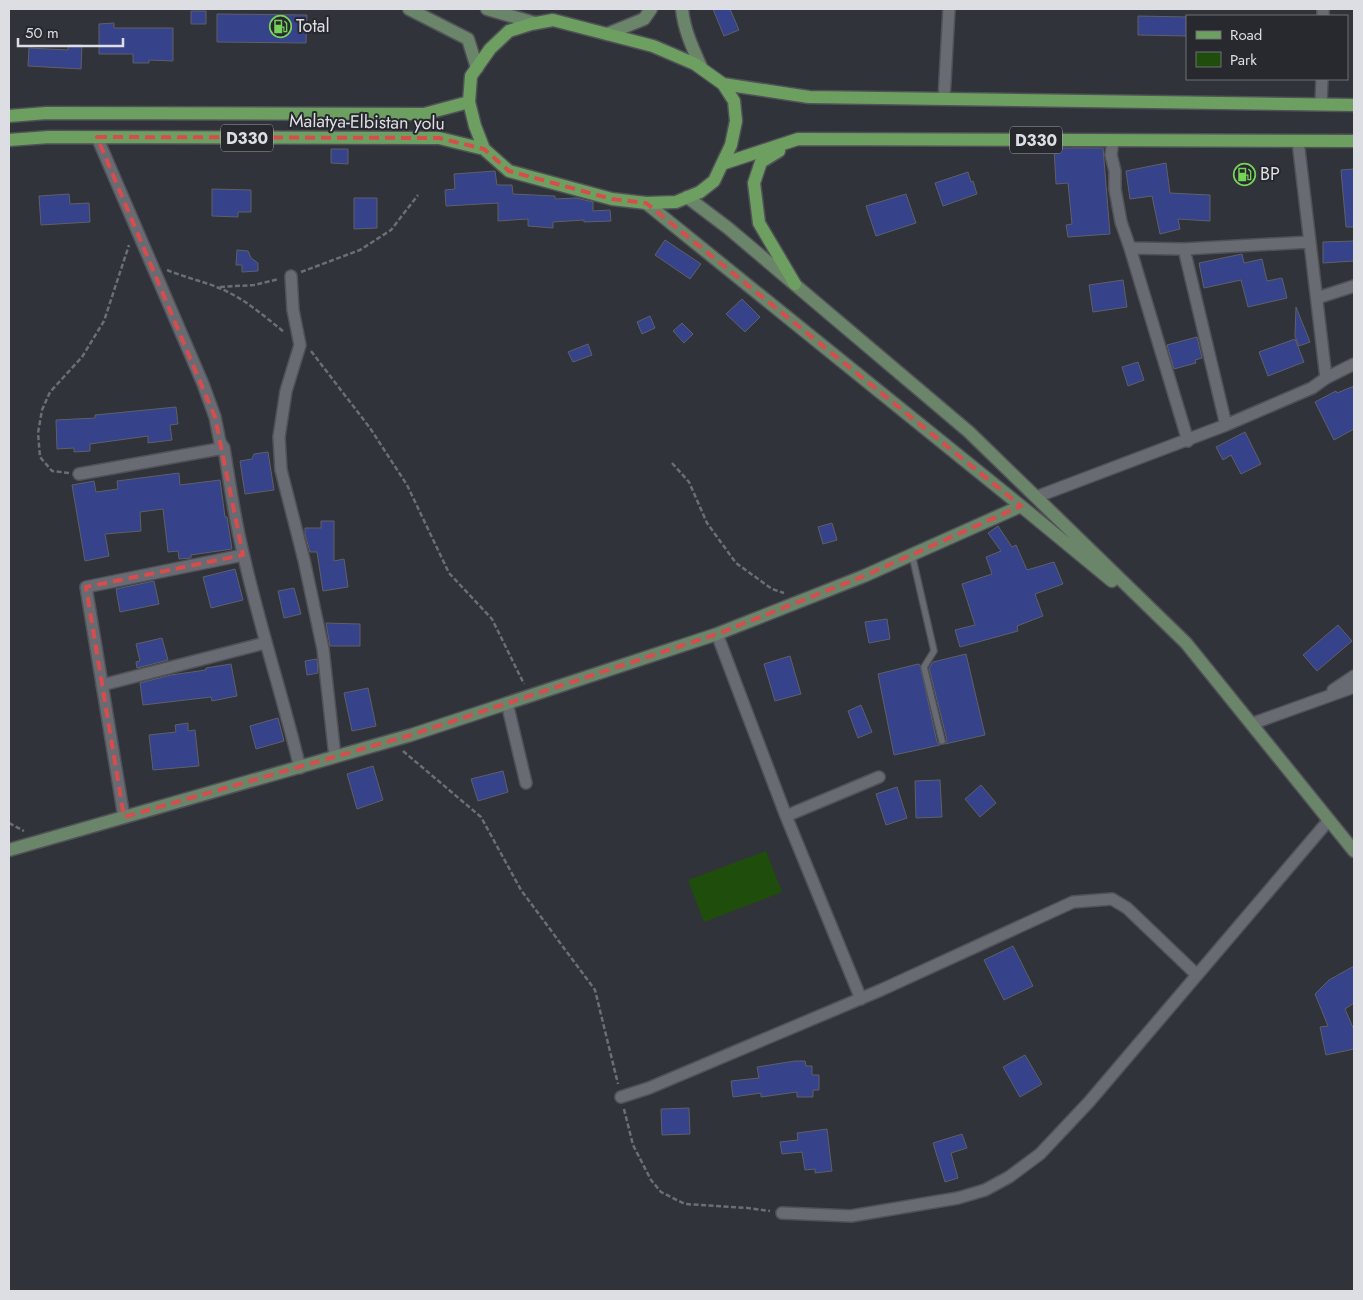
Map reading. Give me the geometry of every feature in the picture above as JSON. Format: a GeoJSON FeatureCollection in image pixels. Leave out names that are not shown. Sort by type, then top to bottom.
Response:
{"type":"FeatureCollection","features":[{"type":"Feature","properties":{"kind":"main road"},"geometry":{"type":"LineString","coordinates":[[409,9],[468,39],[476,68]]}},
{"type":"Feature","properties":{"kind":"main road"},"geometry":{"type":"LineString","coordinates":[[487,9],[535,24]]}},
{"type":"Feature","properties":{"kind":"main road"},"geometry":{"type":"LineString","coordinates":[[607,34],[644,19],[651,9]]}},
{"type":"Feature","properties":{"kind":"main road"},"geometry":{"type":"LineString","coordinates":[[682,9],[688,38],[702,69]]}},
{"type":"Feature","properties":{"kind":"main road"},"geometry":{"type":"LineString","coordinates":[[553,20],[653,46],[695,64],[723,84],[734,101],[736,121],[732,145],[714,181],[700,192],[676,202],[646,203],[612,199],[509,171],[484,149],[475,126],[469,102],[471,76],[490,49],[509,31],[535,24],[553,20]]}},
{"type":"Feature","properties":{"kind":"main road","name":"D330"},"geometry":{"type":"LineString","coordinates":[[723,84],[809,97],[1354,105]]}},
{"type":"Feature","properties":{"kind":"main road","name":"Malatya-Elbistan yolu"},"geometry":{"type":"LineString","coordinates":[[9,116],[48,113],[424,114],[469,102]]}},
{"type":"Feature","properties":{"kind":"main road","name":"Malatya-Elbistan yolu"},"geometry":{"type":"LineString","coordinates":[[9,140],[49,137],[439,138],[484,149]]}},
{"type":"Feature","properties":{"kind":"main road"},"geometry":{"type":"LineString","coordinates":[[795,284],[758,223],[754,183],[761,162],[798,139]]}},
{"type":"Feature","properties":{"kind":"main road","name":"D330"},"geometry":{"type":"LineString","coordinates":[[722,164],[798,139],[1354,141]]}},
{"type":"Feature","properties":{"kind":"main road"},"geometry":{"type":"LineString","coordinates":[[687,198],[728,228],[969,432],[1186,644],[1354,851]]}},
{"type":"Feature","properties":{"kind":"main road"},"geometry":{"type":"LineString","coordinates":[[646,203],[1021,506],[1186,644]]}},
{"type":"Feature","properties":{"kind":"main road"},"geometry":{"type":"LineString","coordinates":[[9,850],[390,741],[717,634],[864,576],[1021,506]]}},
{"type":"Feature","properties":{"kind":"street"},"geometry":{"type":"LineString","coordinates":[[944,99],[949,9]]}},
{"type":"Feature","properties":{"kind":"street"},"geometry":{"type":"LineString","coordinates":[[1321,104],[1322,80]]}},
{"type":"Feature","properties":{"kind":"street"},"geometry":{"type":"LineString","coordinates":[[96,137],[203,384],[215,416],[220,442],[224,448],[243,555],[300,768]]}},
{"type":"Feature","properties":{"kind":"street"},"geometry":{"type":"LineString","coordinates":[[1113,140],[1111,155],[1115,171],[1115,189],[1121,222],[1188,441]]}},
{"type":"Feature","properties":{"kind":"street"},"geometry":{"type":"LineString","coordinates":[[1298,141],[1326,378]]}},
{"type":"Feature","properties":{"kind":"street"},"geometry":{"type":"LineString","coordinates":[[1130,248],[1184,249],[1310,242]]}},
{"type":"Feature","properties":{"kind":"street"},"geometry":{"type":"LineString","coordinates":[[1184,249],[1226,426]]}},
{"type":"Feature","properties":{"kind":"street"},"geometry":{"type":"LineString","coordinates":[[291,276],[300,345],[286,391],[280,428],[281,470],[304,560],[323,649],[335,757]]}},
{"type":"Feature","properties":{"kind":"street"},"geometry":{"type":"LineString","coordinates":[[1317,298],[1354,286]]}},
{"type":"Feature","properties":{"kind":"street"},"geometry":{"type":"LineString","coordinates":[[1036,498],[1226,426],[1312,388],[1326,378],[1354,364]]}},
{"type":"Feature","properties":{"kind":"street"},"geometry":{"type":"LineString","coordinates":[[79,474],[224,448]]}},
{"type":"Feature","properties":{"kind":"street"},"geometry":{"type":"LineString","coordinates":[[124,817],[86,587],[243,555]]}},
{"type":"Feature","properties":{"kind":"street"},"geometry":{"type":"LineString","coordinates":[[717,634],[786,816],[861,999]]}},
{"type":"Feature","properties":{"kind":"street"},"geometry":{"type":"LineString","coordinates":[[102,685],[265,643]]}},
{"type":"Feature","properties":{"kind":"street"},"geometry":{"type":"LineString","coordinates":[[1316,701],[1354,676]]}},
{"type":"Feature","properties":{"kind":"street"},"geometry":{"type":"LineString","coordinates":[[1251,724],[1354,687]]}},
{"type":"Feature","properties":{"kind":"street"},"geometry":{"type":"LineString","coordinates":[[507,703],[526,783]]}},
{"type":"Feature","properties":{"kind":"street"},"geometry":{"type":"LineString","coordinates":[[786,816],[879,777]]}},
{"type":"Feature","properties":{"kind":"street"},"geometry":{"type":"LineString","coordinates":[[782,1213],[851,1216],[958,1198],[985,1190],[1009,1177],[1040,1154],[1089,1102],[1329,820]]}},
{"type":"Feature","properties":{"kind":"street"},"geometry":{"type":"LineString","coordinates":[[621,1097],[649,1088],[861,999],[1073,902],[1096,899],[1112,900],[1127,908],[1197,975]]}},
{"type":"Feature","properties":{"kind":"lane"},"geometry":{"type":"LineString","coordinates":[[912,555],[934,650],[924,667],[942,741]]}},
{"type":"Feature","properties":{"kind":"path"},"geometry":{"type":"LineString","coordinates":[[219,288],[254,285],[291,276],[360,250],[390,230],[418,195]]}},
{"type":"Feature","properties":{"kind":"path"},"geometry":{"type":"LineString","coordinates":[[79,474],[52,471],[40,457],[38,432],[42,410],[50,392],[82,357],[104,321],[135,227]]}},
{"type":"Feature","properties":{"kind":"path"},"geometry":{"type":"LineString","coordinates":[[151,265],[219,288],[236,296],[263,314],[300,345],[312,352],[370,428],[407,485],[449,573],[492,619],[530,696]]}},
{"type":"Feature","properties":{"kind":"path"},"geometry":{"type":"LineString","coordinates":[[672,463],[688,482],[707,523],[736,563],[772,589],[805,600]]}},
{"type":"Feature","properties":{"kind":"path"},"geometry":{"type":"LineString","coordinates":[[390,741],[481,817],[521,890],[595,990],[633,1145],[651,1180],[661,1192],[684,1204],[748,1208],[782,1213]]}},
{"type":"Feature","properties":{"kind":"highlighted area"},"geometry":{"type":"Polygon","coordinates":[[[97,137],[439,138],[484,149],[509,171],[612,199],[646,203],[1021,506],[864,576],[717,634],[411,735],[124,817],[86,587],[243,555],[215,417],[97,137]]]}},
{"type":"Feature","properties":{"kind":"green space"},"geometry":{"type":"Polygon","coordinates":[[[766,851],[782,892],[704,922],[688,880],[766,851]]]}},
{"type":"Feature","properties":{"kind":"building"},"geometry":{"type":"Polygon","coordinates":[[[713,9],[730,9],[739,30],[724,36],[713,9]]]}},
{"type":"Feature","properties":{"kind":"building"},"geometry":{"type":"Polygon","coordinates":[[[191,11],[206,11],[206,24],[191,24],[191,11]]]}},
{"type":"Feature","properties":{"kind":"building"},"geometry":{"type":"Polygon","coordinates":[[[217,14],[307,15],[306,43],[217,42],[217,14]]]}},
{"type":"Feature","properties":{"kind":"building"},"geometry":{"type":"Polygon","coordinates":[[[1138,16],[1186,17],[1186,36],[1138,35],[1138,16]]]}},
{"type":"Feature","properties":{"kind":"building"},"geometry":{"type":"Polygon","coordinates":[[[114,23],[114,28],[173,28],[173,61],[149,60],[149,63],[133,63],[133,54],[99,54],[99,24],[114,23]]]}},
{"type":"Feature","properties":{"kind":"building"},"geometry":{"type":"Polygon","coordinates":[[[68,45],[82,45],[81,69],[28,66],[29,48],[68,50],[68,45]]]}},
{"type":"Feature","properties":{"kind":"building"},"geometry":{"type":"Polygon","coordinates":[[[1054,148],[1103,148],[1110,234],[1068,237],[1066,225],[1072,224],[1068,183],[1056,184],[1054,148]]]}},
{"type":"Feature","properties":{"kind":"building"},"geometry":{"type":"Polygon","coordinates":[[[331,149],[348,149],[348,164],[331,163],[331,149]]]}},
{"type":"Feature","properties":{"kind":"building"},"geometry":{"type":"Polygon","coordinates":[[[1166,163],[1170,193],[1210,195],[1210,221],[1178,219],[1180,229],[1160,234],[1152,196],[1130,199],[1126,171],[1166,163]]]}},
{"type":"Feature","properties":{"kind":"building"},"geometry":{"type":"Polygon","coordinates":[[[1354,169],[1354,227],[1346,227],[1341,170],[1354,169]]]}},
{"type":"Feature","properties":{"kind":"building"},"geometry":{"type":"Polygon","coordinates":[[[495,171],[497,185],[512,185],[513,194],[555,196],[555,199],[576,198],[593,202],[593,211],[610,210],[611,221],[553,222],[553,228],[528,226],[528,219],[498,221],[498,203],[446,206],[445,190],[455,189],[454,174],[495,171]]]}},
{"type":"Feature","properties":{"kind":"building"},"geometry":{"type":"Polygon","coordinates":[[[968,172],[977,194],[943,206],[935,183],[968,172]]]}},
{"type":"Feature","properties":{"kind":"building"},"geometry":{"type":"Polygon","coordinates":[[[212,189],[251,190],[251,212],[238,212],[238,217],[212,216],[212,189]]]}},
{"type":"Feature","properties":{"kind":"building"},"geometry":{"type":"Polygon","coordinates":[[[69,194],[70,204],[89,203],[90,222],[41,225],[39,196],[69,194]]]}},
{"type":"Feature","properties":{"kind":"building"},"geometry":{"type":"Polygon","coordinates":[[[906,194],[916,223],[876,236],[866,206],[906,194]]]}},
{"type":"Feature","properties":{"kind":"building"},"geometry":{"type":"Polygon","coordinates":[[[354,198],[377,198],[377,228],[354,229],[354,198]]]}},
{"type":"Feature","properties":{"kind":"building"},"geometry":{"type":"Polygon","coordinates":[[[665,240],[701,264],[690,279],[655,255],[665,240]]]}},
{"type":"Feature","properties":{"kind":"building"},"geometry":{"type":"Polygon","coordinates":[[[1354,241],[1354,261],[1323,263],[1323,242],[1354,241]]]}},
{"type":"Feature","properties":{"kind":"building"},"geometry":{"type":"Polygon","coordinates":[[[237,250],[248,251],[251,258],[258,263],[258,271],[242,272],[242,265],[236,265],[237,250]]]}},
{"type":"Feature","properties":{"kind":"building"},"geometry":{"type":"Polygon","coordinates":[[[1242,254],[1244,263],[1262,259],[1267,281],[1282,278],[1287,298],[1248,307],[1241,280],[1204,288],[1199,263],[1242,254]]]}},
{"type":"Feature","properties":{"kind":"building"},"geometry":{"type":"Polygon","coordinates":[[[1123,280],[1127,307],[1093,312],[1089,285],[1123,280]]]}},
{"type":"Feature","properties":{"kind":"building"},"geometry":{"type":"Polygon","coordinates":[[[742,299],[760,317],[745,332],[726,314],[742,299]]]}},
{"type":"Feature","properties":{"kind":"building"},"geometry":{"type":"Polygon","coordinates":[[[1296,307],[1310,342],[1299,346],[1295,336],[1296,307]]]}},
{"type":"Feature","properties":{"kind":"building"},"geometry":{"type":"Polygon","coordinates":[[[650,316],[655,328],[642,334],[637,322],[650,316]]]}},
{"type":"Feature","properties":{"kind":"building"},"geometry":{"type":"Polygon","coordinates":[[[682,323],[693,334],[684,343],[673,331],[682,323]]]}},
{"type":"Feature","properties":{"kind":"building"},"geometry":{"type":"Polygon","coordinates":[[[1197,337],[1202,358],[1195,360],[1196,363],[1174,369],[1167,345],[1197,337]]]}},
{"type":"Feature","properties":{"kind":"building"},"geometry":{"type":"Polygon","coordinates":[[[1295,339],[1304,362],[1268,376],[1259,352],[1295,339]]]}},
{"type":"Feature","properties":{"kind":"building"},"geometry":{"type":"Polygon","coordinates":[[[588,344],[592,355],[573,362],[568,352],[588,344]]]}},
{"type":"Feature","properties":{"kind":"building"},"geometry":{"type":"Polygon","coordinates":[[[1138,362],[1144,380],[1128,386],[1122,367],[1138,362]]]}},
{"type":"Feature","properties":{"kind":"building"},"geometry":{"type":"Polygon","coordinates":[[[1354,386],[1354,429],[1334,440],[1315,402],[1336,391],[1337,393],[1354,386]]]}},
{"type":"Feature","properties":{"kind":"building"},"geometry":{"type":"Polygon","coordinates":[[[176,407],[178,424],[170,425],[172,440],[148,443],[148,436],[90,444],[90,451],[74,452],[74,448],[57,449],[56,420],[95,418],[95,415],[176,407]]]}},
{"type":"Feature","properties":{"kind":"building"},"geometry":{"type":"Polygon","coordinates":[[[1245,432],[1261,464],[1241,474],[1231,455],[1223,460],[1216,447],[1245,432]]]}},
{"type":"Feature","properties":{"kind":"building"},"geometry":{"type":"Polygon","coordinates":[[[268,452],[274,490],[245,494],[240,461],[252,459],[254,454],[268,452]]]}},
{"type":"Feature","properties":{"kind":"building"},"geometry":{"type":"Polygon","coordinates":[[[179,473],[180,485],[220,480],[232,549],[191,555],[191,558],[179,559],[178,551],[168,552],[163,509],[140,512],[141,531],[105,534],[109,556],[85,561],[72,485],[94,481],[96,492],[118,489],[117,481],[179,473]]]}},
{"type":"Feature","properties":{"kind":"building"},"geometry":{"type":"Polygon","coordinates":[[[321,521],[334,521],[334,561],[344,559],[348,587],[323,591],[317,552],[310,552],[305,534],[305,528],[321,528],[321,521]]]}},
{"type":"Feature","properties":{"kind":"building"},"geometry":{"type":"Polygon","coordinates":[[[832,523],[837,540],[823,544],[818,527],[832,523]]]}},
{"type":"Feature","properties":{"kind":"building"},"geometry":{"type":"Polygon","coordinates":[[[998,526],[1012,547],[1016,545],[1027,570],[1054,562],[1063,584],[1035,594],[1043,616],[1017,626],[1018,631],[960,647],[955,630],[975,625],[962,584],[992,574],[986,557],[1001,551],[988,533],[998,526]]]}},
{"type":"Feature","properties":{"kind":"building"},"geometry":{"type":"Polygon","coordinates":[[[235,569],[243,600],[211,608],[203,577],[235,569]]]}},
{"type":"Feature","properties":{"kind":"building"},"geometry":{"type":"Polygon","coordinates":[[[154,581],[159,604],[120,612],[116,589],[154,581]]]}},
{"type":"Feature","properties":{"kind":"building"},"geometry":{"type":"Polygon","coordinates":[[[294,588],[301,614],[284,618],[278,591],[294,588]]]}},
{"type":"Feature","properties":{"kind":"building"},"geometry":{"type":"Polygon","coordinates":[[[887,619],[890,639],[869,643],[865,622],[887,619]]]}},
{"type":"Feature","properties":{"kind":"building"},"geometry":{"type":"Polygon","coordinates":[[[326,623],[360,624],[360,646],[330,646],[326,623]]]}},
{"type":"Feature","properties":{"kind":"building"},"geometry":{"type":"Polygon","coordinates":[[[1338,625],[1352,641],[1317,671],[1303,655],[1338,625]]]}},
{"type":"Feature","properties":{"kind":"building"},"geometry":{"type":"Polygon","coordinates":[[[162,638],[168,660],[137,668],[136,662],[140,661],[136,644],[162,638]]]}},
{"type":"Feature","properties":{"kind":"building"},"geometry":{"type":"Polygon","coordinates":[[[966,654],[985,735],[945,744],[947,740],[929,668],[933,662],[966,654]]]}},
{"type":"Feature","properties":{"kind":"building"},"geometry":{"type":"Polygon","coordinates":[[[790,656],[801,694],[775,701],[764,664],[790,656]]]}},
{"type":"Feature","properties":{"kind":"building"},"geometry":{"type":"Polygon","coordinates":[[[317,659],[318,673],[307,675],[305,661],[317,659]]]}},
{"type":"Feature","properties":{"kind":"building"},"geometry":{"type":"Polygon","coordinates":[[[231,664],[237,696],[212,701],[211,697],[143,705],[140,683],[231,664]]]}},
{"type":"Feature","properties":{"kind":"building"},"geometry":{"type":"Polygon","coordinates":[[[920,665],[937,742],[940,745],[894,755],[878,674],[920,665]]]}},
{"type":"Feature","properties":{"kind":"building"},"geometry":{"type":"Polygon","coordinates":[[[368,688],[376,726],[352,731],[344,693],[368,688]]]}},
{"type":"Feature","properties":{"kind":"building"},"geometry":{"type":"Polygon","coordinates":[[[861,705],[872,732],[858,738],[848,711],[861,705]]]}},
{"type":"Feature","properties":{"kind":"building"},"geometry":{"type":"Polygon","coordinates":[[[278,718],[284,741],[256,749],[250,726],[278,718]]]}},
{"type":"Feature","properties":{"kind":"building"},"geometry":{"type":"Polygon","coordinates":[[[188,723],[188,731],[195,730],[199,766],[153,770],[149,735],[176,732],[175,725],[188,723]]]}},
{"type":"Feature","properties":{"kind":"building"},"geometry":{"type":"Polygon","coordinates":[[[373,766],[383,800],[357,809],[347,774],[373,766]]]}},
{"type":"Feature","properties":{"kind":"building"},"geometry":{"type":"Polygon","coordinates":[[[503,771],[508,792],[478,801],[471,779],[503,771]]]}},
{"type":"Feature","properties":{"kind":"building"},"geometry":{"type":"Polygon","coordinates":[[[940,780],[942,817],[916,818],[915,781],[940,780]]]}},
{"type":"Feature","properties":{"kind":"building"},"geometry":{"type":"Polygon","coordinates":[[[981,785],[996,803],[980,817],[965,799],[981,785]]]}},
{"type":"Feature","properties":{"kind":"building"},"geometry":{"type":"Polygon","coordinates":[[[897,787],[907,818],[886,825],[876,794],[897,787]]]}},
{"type":"Feature","properties":{"kind":"building"},"geometry":{"type":"Polygon","coordinates":[[[1013,946],[1033,986],[1004,1000],[984,960],[1013,946]]]}},
{"type":"Feature","properties":{"kind":"building"},"geometry":{"type":"Polygon","coordinates":[[[1354,966],[1354,1003],[1345,1009],[1354,1030],[1354,1049],[1326,1055],[1320,1027],[1328,1026],[1315,994],[1329,980],[1354,966]]]}},
{"type":"Feature","properties":{"kind":"building"},"geometry":{"type":"Polygon","coordinates":[[[1025,1055],[1042,1084],[1020,1097],[1003,1067],[1025,1055]]]}},
{"type":"Feature","properties":{"kind":"building"},"geometry":{"type":"Polygon","coordinates":[[[805,1061],[806,1066],[812,1066],[812,1075],[819,1075],[819,1090],[813,1090],[813,1097],[797,1097],[797,1092],[761,1097],[761,1093],[733,1097],[731,1081],[759,1078],[757,1067],[805,1061]]]}},
{"type":"Feature","properties":{"kind":"building"},"geometry":{"type":"Polygon","coordinates":[[[689,1108],[690,1134],[662,1135],[661,1109],[689,1108]]]}},
{"type":"Feature","properties":{"kind":"building"},"geometry":{"type":"Polygon","coordinates":[[[827,1129],[832,1171],[815,1173],[815,1169],[805,1170],[802,1152],[782,1154],[780,1142],[798,1140],[797,1133],[827,1129]]]}},
{"type":"Feature","properties":{"kind":"building"},"geometry":{"type":"Polygon","coordinates":[[[962,1134],[967,1148],[951,1153],[958,1178],[945,1182],[933,1143],[962,1134]]]}},
{"type":"Feature","properties":{"kind":"place","name":"Total"},"geometry":{"type":"Point","coordinates":[280,26]}},
{"type":"Feature","properties":{"kind":"place","name":"BP"},"geometry":{"type":"Point","coordinates":[1244,174]}}]}
